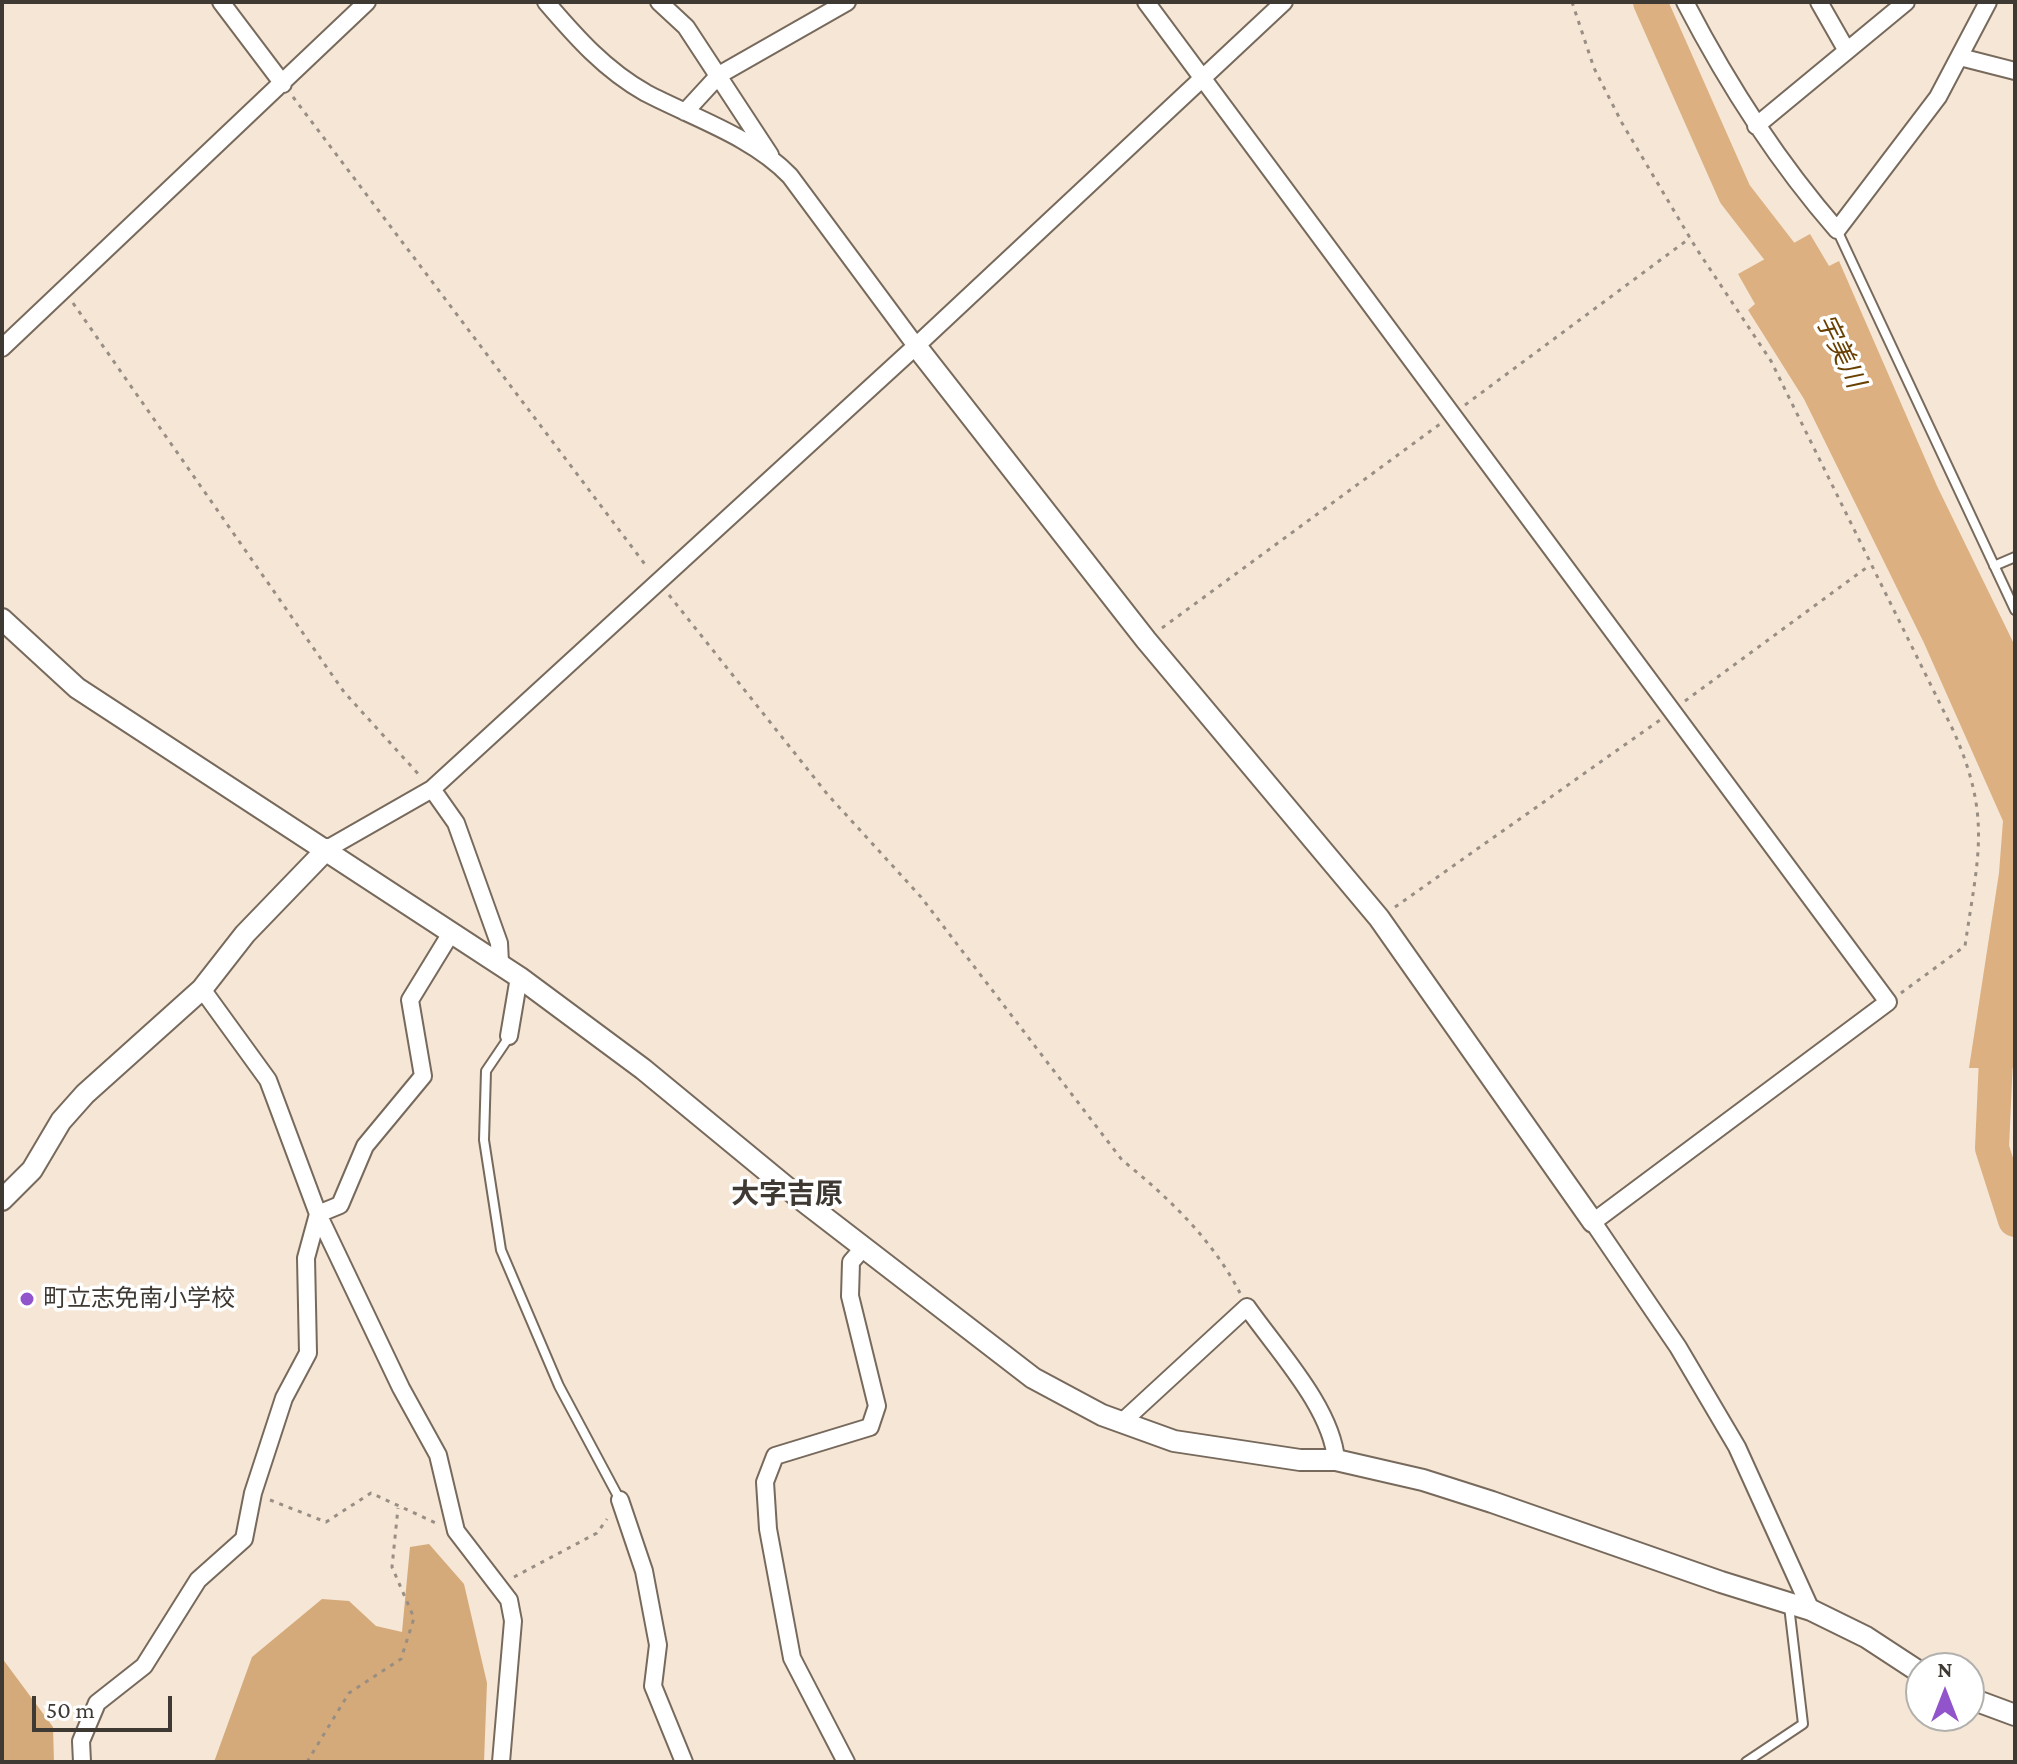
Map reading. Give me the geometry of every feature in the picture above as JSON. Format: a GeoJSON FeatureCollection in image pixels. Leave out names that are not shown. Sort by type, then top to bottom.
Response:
{"type":"FeatureCollection","features":[{"type":"Feature","properties":{"kind":"street"},"geometry":{"type":"LineString","coordinates":[[221,2],[283,84]]}},
{"type":"Feature","properties":{"kind":"street"},"geometry":{"type":"LineString","coordinates":[[2,348],[367,2]]}},
{"type":"Feature","properties":{"kind":"street"},"geometry":{"type":"LineString","coordinates":[[546,2],[593,55],[613,72],[771,156]]}},
{"type":"Feature","properties":{"kind":"street"},"geometry":{"type":"LineString","coordinates":[[659,2],[686,27],[771,156],[790,176],[916,346],[1146,640],[1379,918],[1678,1347],[1737,1447],[1811,1610]]}},
{"type":"Feature","properties":{"kind":"street"},"geometry":{"type":"LineString","coordinates":[[685,112],[719,75],[827,9],[847,2]]}},
{"type":"Feature","properties":{"kind":"street"},"geometry":{"type":"LineString","coordinates":[[1146,2],[1888,1002],[1593,1222]]}},
{"type":"Feature","properties":{"kind":"street"},"geometry":{"type":"LineString","coordinates":[[2,1200],[32,1170],[61,1121],[85,1094],[202,989],[245,934],[327,849],[432,789],[916,346],[1284,2]]}},
{"type":"Feature","properties":{"kind":"street"},"geometry":{"type":"LineString","coordinates":[[1685,2],[1726,82],[1797,185],[1837,230],[1938,97],[1988,2]]}},
{"type":"Feature","properties":{"kind":"street"},"geometry":{"type":"LineString","coordinates":[[1819,2],[1847,51]]}},
{"type":"Feature","properties":{"kind":"street"},"geometry":{"type":"LineString","coordinates":[[1756,126],[1906,2]]}},
{"type":"Feature","properties":{"kind":"street"},"geometry":{"type":"LineString","coordinates":[[1960,57],[2015,71]]}},
{"type":"Feature","properties":{"kind":"street"},"geometry":{"type":"LineString","coordinates":[[2,619],[77,688],[500,963],[643,1069],[1033,1378],[1121,1423],[1174,1441],[1300,1460],[1336,1460],[1423,1480],[1811,1610],[1866,1637],[1905,1663]]}},
{"type":"Feature","properties":{"kind":"street"},"geometry":{"type":"LineString","coordinates":[[432,789],[456,823],[499,943],[500,963]]}},
{"type":"Feature","properties":{"kind":"street"},"geometry":{"type":"LineString","coordinates":[[318,1214],[340,1205],[365,1146],[423,1076],[410,1000],[451,933]]}},
{"type":"Feature","properties":{"kind":"street"},"geometry":{"type":"LineString","coordinates":[[509,1036],[519,977]]}},
{"type":"Feature","properties":{"kind":"street"},"geometry":{"type":"LineString","coordinates":[[202,989],[268,1080],[318,1214],[401,1388],[438,1455],[456,1531],[509,1600],[513,1621],[501,1762]]}},
{"type":"Feature","properties":{"kind":"street"},"geometry":{"type":"LineString","coordinates":[[82,1762],[81,1741],[97,1703],[144,1666],[198,1580],[244,1539],[253,1493],[284,1398],[308,1353],[305,1273],[318,1214]]}},
{"type":"Feature","properties":{"kind":"street"},"geometry":{"type":"LineString","coordinates":[[846,1762],[792,1658],[768,1529],[765,1482],[775,1456],[870,1427],[877,1406],[850,1296],[851,1262],[864,1247]]}},
{"type":"Feature","properties":{"kind":"street"},"geometry":{"type":"LineString","coordinates":[[1121,1423],[1247,1307],[1321,1411],[1335,1447],[1336,1460]]}},
{"type":"Feature","properties":{"kind":"street"},"geometry":{"type":"LineString","coordinates":[[620,1500],[629,1517],[644,1571],[658,1645],[653,1686],[684,1762]]}},
{"type":"Feature","properties":{"kind":"street"},"geometry":{"type":"LineString","coordinates":[[1985,1704],[2015,1715]]}},
{"type":"Feature","properties":{"kind":"lane"},"geometry":{"type":"LineString","coordinates":[[1837,230],[2015,610]]}},
{"type":"Feature","properties":{"kind":"lane"},"geometry":{"type":"LineString","coordinates":[[1994,566],[2015,557]]}},
{"type":"Feature","properties":{"kind":"lane"},"geometry":{"type":"LineString","coordinates":[[509,1036],[486,1071],[484,1140],[501,1250],[559,1386],[620,1500]]}},
{"type":"Feature","properties":{"kind":"lane"},"geometry":{"type":"LineString","coordinates":[[1746,1762],[1803,1724],[1789,1603]]}},
{"type":"Feature","properties":{"kind":"path"},"geometry":{"type":"LineString","coordinates":[[1572,2],[1594,68],[1690,238],[1771,361],[1953,730],[1976,788],[1980,844],[1965,946],[1888,1002]]}},
{"type":"Feature","properties":{"kind":"path"},"geometry":{"type":"LineString","coordinates":[[283,84],[659,582],[828,795],[921,897],[1122,1160],[1157,1188],[1195,1227],[1229,1272],[1247,1307]]}},
{"type":"Feature","properties":{"kind":"path"},"geometry":{"type":"LineString","coordinates":[[1146,640],[1690,238]]}},
{"type":"Feature","properties":{"kind":"path"},"geometry":{"type":"LineString","coordinates":[[65,291],[344,692],[432,789]]}},
{"type":"Feature","properties":{"kind":"path"},"geometry":{"type":"LineString","coordinates":[[1379,918],[1673,710],[1866,568]]}},
{"type":"Feature","properties":{"kind":"path"},"geometry":{"type":"LineString","coordinates":[[253,1493],[326,1522],[371,1493],[398,1508],[456,1531]]}},
{"type":"Feature","properties":{"kind":"path"},"geometry":{"type":"LineString","coordinates":[[509,1600],[514,1574],[597,1533],[620,1500]]}},
{"type":"Feature","properties":{"kind":"path"},"geometry":{"type":"LineString","coordinates":[[307,1762],[349,1693],[401,1659],[414,1618],[392,1567],[398,1508]]}},
{"type":"Feature","properties":{"kind":"shaded area"},"geometry":{"type":"Polygon","coordinates":[[[429,1544],[464,1584],[487,1683],[484,1762],[214,1762],[252,1657],[322,1599],[349,1601],[376,1626],[402,1632],[410,1547],[429,1544]]]}},
{"type":"Feature","properties":{"kind":"shaded area"},"geometry":{"type":"Polygon","coordinates":[[[2,1658],[53,1727],[54,1762],[2,1762],[2,1658]]]}},
{"type":"Feature","properties":{"kind":"water"},"geometry":{"type":"Polygon","coordinates":[[[1810,234],[1829,266],[1839,261],[1937,486],[2015,646],[2015,1068],[1969,1068],[1999,873],[2003,821],[1924,643],[1804,399],[1748,310],[1755,304],[1738,274],[1810,234]]]}},
{"type":"Feature","properties":{"kind":"waterway","name":"宇美川"},"geometry":{"type":"LineString","coordinates":[[1650,2],[1735,194],[1807,287]]}},
{"type":"Feature","properties":{"kind":"waterway"},"geometry":{"type":"LineString","coordinates":[[2015,938],[1998,1014],[1992,1148],[2015,1220]]}},
{"type":"Feature","properties":{"kind":"place","name":"町立志免南小学校"},"geometry":{"type":"Point","coordinates":[27,1299]}},
{"type":"Feature","properties":{"kind":"district","name":"大字吉原"},"geometry":{"type":"Point","coordinates":[787,1194]}}]}
